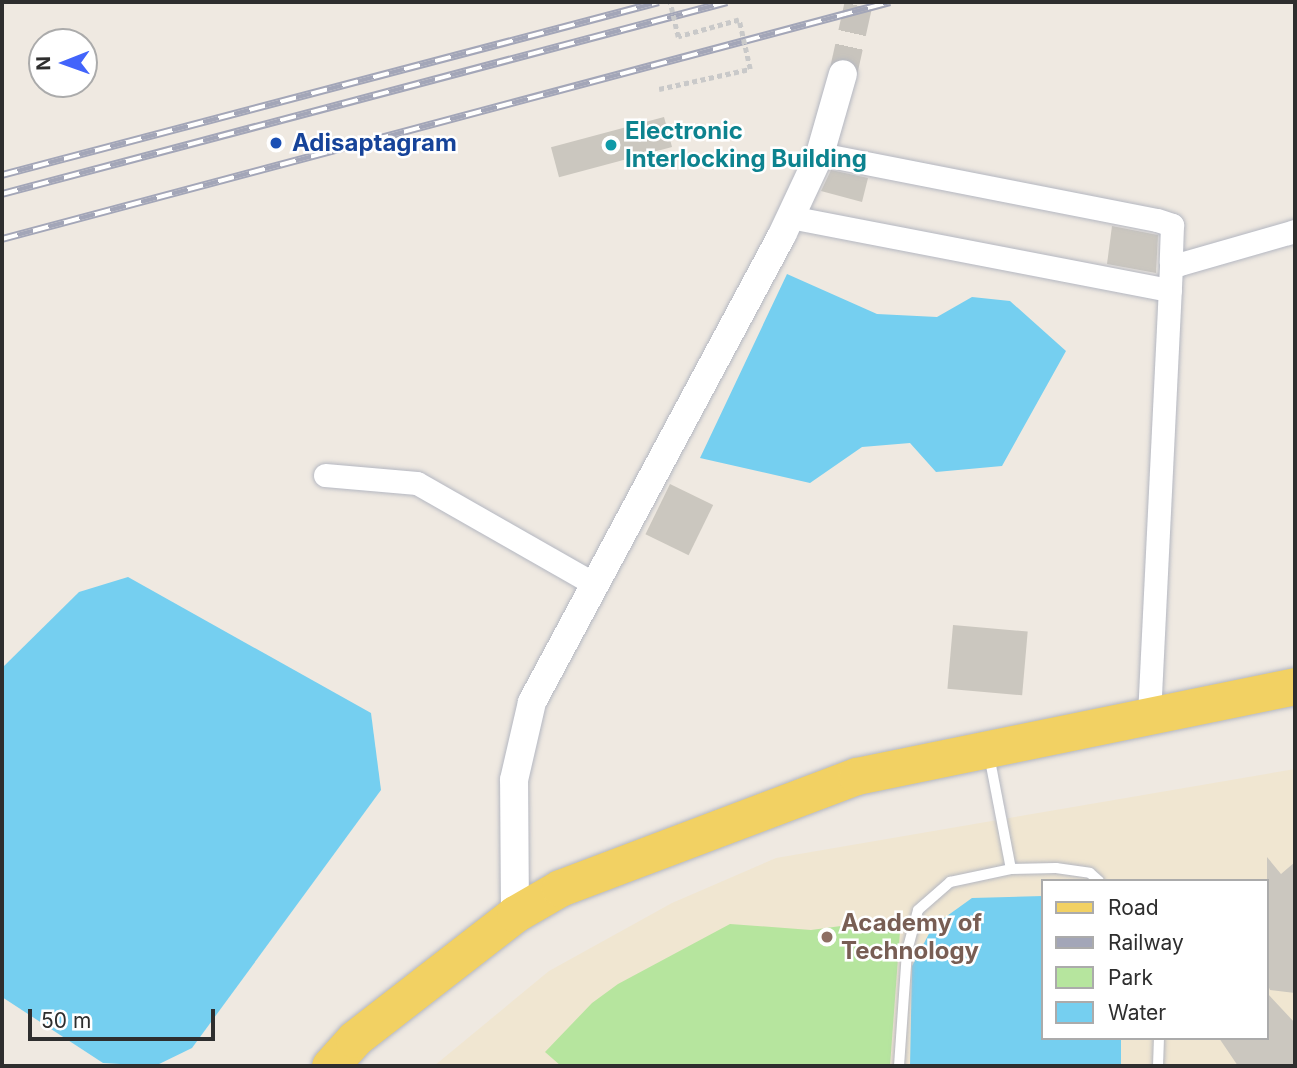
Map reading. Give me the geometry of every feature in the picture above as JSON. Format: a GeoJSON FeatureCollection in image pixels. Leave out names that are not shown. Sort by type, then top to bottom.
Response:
{"type":"FeatureCollection","features":[{"type":"Feature","properties":{"kind":"main road"},"geometry":{"type":"LineString","coordinates":[[330,1066],[354,1039],[515,914],[560,888],[856,776],[1295,686]]}},
{"type":"Feature","properties":{"kind":"street"},"geometry":{"type":"LineString","coordinates":[[515,914],[518,746],[555,652],[790,217],[820,154],[843,74]]}},
{"type":"Feature","properties":{"kind":"street"},"geometry":{"type":"LineString","coordinates":[[820,154],[1172,225],[1149,716]]}},
{"type":"Feature","properties":{"kind":"street"},"geometry":{"type":"LineString","coordinates":[[790,217],[1170,290]]}},
{"type":"Feature","properties":{"kind":"street"},"geometry":{"type":"LineString","coordinates":[[1171,262],[1295,231]]}},
{"type":"Feature","properties":{"kind":"street"},"geometry":{"type":"LineString","coordinates":[[325,475],[417,483],[594,584]]}},
{"type":"Feature","properties":{"kind":"lane"},"geometry":{"type":"LineString","coordinates":[[988,750],[1011,869]]}},
{"type":"Feature","properties":{"kind":"lane"},"geometry":{"type":"LineString","coordinates":[[899,1066],[907,951],[918,910],[950,882],[1011,869],[1056,868],[1090,873],[1097,879]]}},
{"type":"Feature","properties":{"kind":"lane"},"geometry":{"type":"LineString","coordinates":[[1158,1066],[1159,1040]]}},
{"type":"Feature","properties":{"kind":"path"},"geometry":{"type":"LineString","coordinates":[[659,89],[750,69],[738,20],[678,37],[670,2]]}},
{"type":"Feature","properties":{"kind":"shaded area","name":"Academy of Technology"},"geometry":{"type":"Polygon","coordinates":[[[1295,769],[1295,1066],[434,1066],[549,971],[672,903],[776,858],[1295,769]]]}},
{"type":"Feature","properties":{"kind":"green space"},"geometry":{"type":"Polygon","coordinates":[[[901,918],[890,1066],[561,1066],[545,1052],[592,1003],[618,984],[730,924],[811,930],[901,918]]]}},
{"type":"Feature","properties":{"kind":"water"},"geometry":{"type":"Polygon","coordinates":[[[787,274],[877,314],[937,317],[972,297],[1010,301],[1066,351],[1002,466],[936,472],[910,443],[862,447],[810,483],[700,458],[787,274]]]}},
{"type":"Feature","properties":{"kind":"water"},"geometry":{"type":"Polygon","coordinates":[[[128,577],[371,713],[381,790],[192,1048],[155,1066],[103,1063],[2,997],[2,668],[79,592],[128,577]]]}},
{"type":"Feature","properties":{"kind":"water"},"geometry":{"type":"Polygon","coordinates":[[[1042,896],[1042,1040],[1121,1040],[1121,1066],[910,1066],[912,966],[933,926],[972,898],[1042,896]]]}},
{"type":"Feature","properties":{"kind":"building","name":"Electronic Interlocking Building"},"geometry":{"type":"Polygon","coordinates":[[[664,117],[672,147],[559,177],[551,147],[664,117]]]}},
{"type":"Feature","properties":{"kind":"building"},"geometry":{"type":"Polygon","coordinates":[[[831,170],[868,178],[862,202],[821,191],[831,170]]]}},
{"type":"Feature","properties":{"kind":"building"},"geometry":{"type":"Polygon","coordinates":[[[1112,226],[1158,235],[1156,273],[1107,264],[1112,226]]]}},
{"type":"Feature","properties":{"kind":"building"},"geometry":{"type":"Polygon","coordinates":[[[670,484],[713,505],[689,555],[645,534],[670,484]]]}},
{"type":"Feature","properties":{"kind":"building"},"geometry":{"type":"Polygon","coordinates":[[[953,625],[1028,632],[1022,695],[947,689],[953,625]]]}},
{"type":"Feature","properties":{"kind":"building"},"geometry":{"type":"Polygon","coordinates":[[[1267,857],[1281,874],[1295,862],[1295,993],[1269,988],[1267,857]]]}},
{"type":"Feature","properties":{"kind":"building"},"geometry":{"type":"Polygon","coordinates":[[[1269,995],[1295,1023],[1295,1066],[1238,1066],[1220,1040],[1269,1040],[1269,995]]]}},
{"type":"Feature","properties":{"kind":"tunnel"},"geometry":{"type":"LineString","coordinates":[[843,74],[859,2]]}},
{"type":"Feature","properties":{"kind":"railway"},"geometry":{"type":"LineString","coordinates":[[2,175],[659,2]]}},
{"type":"Feature","properties":{"kind":"railway"},"geometry":{"type":"LineString","coordinates":[[2,194],[727,2]]}},
{"type":"Feature","properties":{"kind":"railway"},"geometry":{"type":"LineString","coordinates":[[2,239],[890,2]]}},
{"type":"Feature","properties":{"kind":"place","name":"Adisaptagram"},"geometry":{"type":"Point","coordinates":[276,143]}},
{"type":"Feature","properties":{"kind":"place","name":"Electronic Interlocking Building"},"geometry":{"type":"Point","coordinates":[611,145]}},
{"type":"Feature","properties":{"kind":"place","name":"Academy of Technology"},"geometry":{"type":"Point","coordinates":[827,937]}}]}
